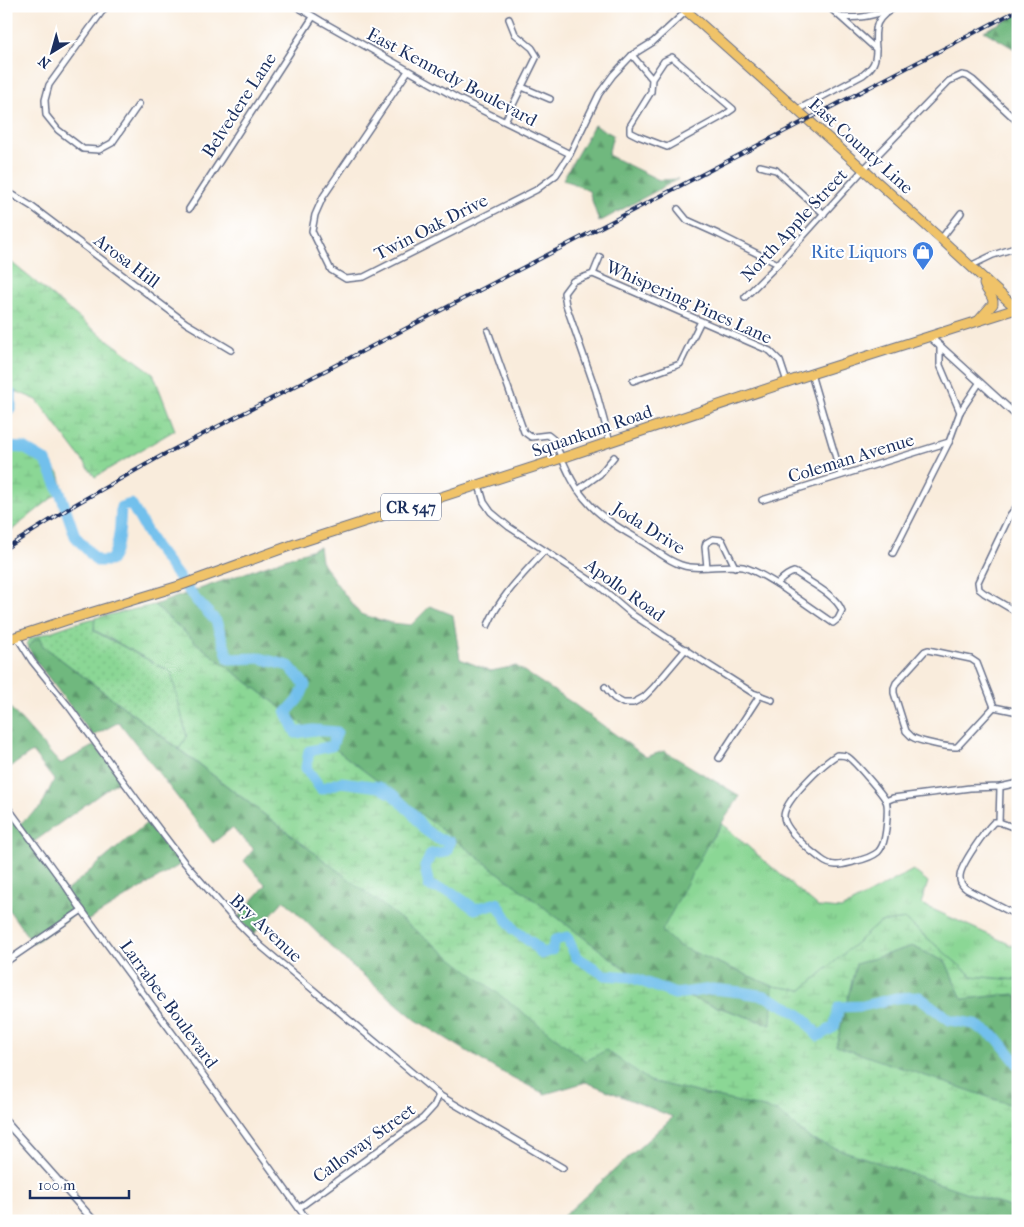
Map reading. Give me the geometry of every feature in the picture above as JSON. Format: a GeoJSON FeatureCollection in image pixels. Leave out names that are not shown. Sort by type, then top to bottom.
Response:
{"type":"FeatureCollection","features":[{"type":"Feature","properties":{"kind":"main road","name":"East County Line"},"geometry":{"type":"LineString","coordinates":[[687,8],[1017,309]]}},
{"type":"Feature","properties":{"kind":"main road"},"geometry":{"type":"LineString","coordinates":[[978,321],[993,304],[992,296],[985,288],[983,279]]}},
{"type":"Feature","properties":{"kind":"main road","name":"Squankum Road"},"geometry":{"type":"LineString","coordinates":[[17,637],[179,586],[295,544],[562,458],[786,382],[1017,309]]}},
{"type":"Feature","properties":{"kind":"main road","name":"CR 547"},"geometry":{"type":"LineString","coordinates":[[6,640],[17,637]]}},
{"type":"Feature","properties":{"kind":"street"},"geometry":{"type":"LineString","coordinates":[[106,6],[49,85],[45,100],[46,114],[58,130],[84,149],[99,150],[112,143],[139,104]]}},
{"type":"Feature","properties":{"kind":"street","name":"East Kennedy Boulevard"},"geometry":{"type":"LineString","coordinates":[[296,6],[457,98],[570,154]]}},
{"type":"Feature","properties":{"kind":"street"},"geometry":{"type":"LineString","coordinates":[[828,6],[876,49]]}},
{"type":"Feature","properties":{"kind":"street"},"geometry":{"type":"LineString","coordinates":[[841,18],[867,17],[897,6]]}},
{"type":"Feature","properties":{"kind":"street","name":"Twin Oak Drive"},"geometry":{"type":"LineString","coordinates":[[408,71],[323,197],[315,215],[312,231],[331,270],[346,279],[364,277],[536,190],[556,175],[570,154],[599,94],[613,75],[632,55],[653,42],[687,8]]}},
{"type":"Feature","properties":{"kind":"street"},"geometry":{"type":"LineString","coordinates":[[797,110],[868,71],[876,61],[874,30],[880,18],[889,10]]}},
{"type":"Feature","properties":{"kind":"street","name":"Belvedere Lane"},"geometry":{"type":"LineString","coordinates":[[189,209],[313,16]]}},
{"type":"Feature","properties":{"kind":"street"},"geometry":{"type":"LineString","coordinates":[[505,121],[538,56],[532,48],[515,34],[509,19]]}},
{"type":"Feature","properties":{"kind":"street"},"geometry":{"type":"LineString","coordinates":[[632,55],[652,79],[650,92],[630,126],[630,132],[667,147],[733,109],[672,57],[664,61],[652,79]]}},
{"type":"Feature","properties":{"kind":"street","name":"North Apple Street"},"geometry":{"type":"LineString","coordinates":[[745,297],[949,81],[958,76],[967,76],[1018,122]]}},
{"type":"Feature","properties":{"kind":"street"},"geometry":{"type":"LineString","coordinates":[[522,87],[550,99]]}},
{"type":"Feature","properties":{"kind":"street"},"geometry":{"type":"LineString","coordinates":[[760,166],[776,170],[824,214]]}},
{"type":"Feature","properties":{"kind":"street","name":"Arosa Hill"},"geometry":{"type":"LineString","coordinates":[[6,193],[31,206],[186,323],[231,350]]}},
{"type":"Feature","properties":{"kind":"street"},"geometry":{"type":"LineString","coordinates":[[678,209],[687,220],[778,264]]}},
{"type":"Feature","properties":{"kind":"street"},"geometry":{"type":"LineString","coordinates":[[941,239],[961,213]]}},
{"type":"Feature","properties":{"kind":"street"},"geometry":{"type":"LineString","coordinates":[[969,266],[993,255],[1018,247]]}},
{"type":"Feature","properties":{"kind":"street","name":"Whispering Pines Lane"},"geometry":{"type":"LineString","coordinates":[[593,274],[600,257]]}},
{"type":"Feature","properties":{"kind":"street","name":"Whispering Pines Lane"},"geometry":{"type":"LineString","coordinates":[[610,442],[596,391],[566,305],[564,293],[573,281],[593,274],[770,351],[780,361],[786,382]]}},
{"type":"Feature","properties":{"kind":"street"},"geometry":{"type":"LineString","coordinates":[[633,381],[680,364],[701,321]]}},
{"type":"Feature","properties":{"kind":"street","name":"Joda Drive"},"geometry":{"type":"LineString","coordinates":[[488,331],[524,432],[530,437],[548,435],[551,437],[578,490],[598,512],[673,561],[688,567],[745,568],[777,584],[834,623],[842,611],[834,599],[794,572],[789,573],[777,584]]}},
{"type":"Feature","properties":{"kind":"street"},"geometry":{"type":"LineString","coordinates":[[929,336],[1018,417]]}},
{"type":"Feature","properties":{"kind":"street"},"geometry":{"type":"LineString","coordinates":[[940,346],[940,365],[960,412]]}},
{"type":"Feature","properties":{"kind":"street"},"geometry":{"type":"LineString","coordinates":[[811,374],[840,475]]}},
{"type":"Feature","properties":{"kind":"street"},"geometry":{"type":"LineString","coordinates":[[893,553],[948,442],[960,412],[980,382]]}},
{"type":"Feature","properties":{"kind":"street","name":"Coleman Avenue"},"geometry":{"type":"LineString","coordinates":[[762,500],[948,442]]}},
{"type":"Feature","properties":{"kind":"street"},"geometry":{"type":"LineString","coordinates":[[578,490],[600,474],[614,457]]}},
{"type":"Feature","properties":{"kind":"street","name":"Apollo Road"},"geometry":{"type":"LineString","coordinates":[[479,485],[484,502],[491,512],[509,527],[599,586],[633,614],[686,650],[753,693],[772,700]]}},
{"type":"Feature","properties":{"kind":"street"},"geometry":{"type":"LineString","coordinates":[[1018,505],[1010,515],[978,582],[980,589],[984,593],[1018,613]]}},
{"type":"Feature","properties":{"kind":"street"},"geometry":{"type":"LineString","coordinates":[[707,567],[705,546],[713,538],[722,540],[735,567]]}},
{"type":"Feature","properties":{"kind":"street"},"geometry":{"type":"LineString","coordinates":[[488,625],[500,602],[544,551]]}},
{"type":"Feature","properties":{"kind":"street","name":"Bry Avenue"},"geometry":{"type":"LineString","coordinates":[[17,637],[32,661],[70,708],[184,862],[234,919],[270,953],[439,1095],[563,1168]]}},
{"type":"Feature","properties":{"kind":"street"},"geometry":{"type":"LineString","coordinates":[[605,687],[614,698],[623,703],[633,703],[644,697],[653,688],[686,650]]}},
{"type":"Feature","properties":{"kind":"street"},"geometry":{"type":"LineString","coordinates":[[928,650],[971,659],[977,663],[994,706],[959,745],[954,748],[916,739],[906,731],[894,688],[925,651],[928,650]]}},
{"type":"Feature","properties":{"kind":"street"},"geometry":{"type":"LineString","coordinates":[[719,758],[760,695]]}},
{"type":"Feature","properties":{"kind":"street"},"geometry":{"type":"LineString","coordinates":[[994,706],[1018,712]]}},
{"type":"Feature","properties":{"kind":"street"},"geometry":{"type":"LineString","coordinates":[[837,755],[849,758],[863,771],[886,801],[887,811],[882,846],[877,852],[866,858],[839,866],[830,865],[811,851],[791,831],[784,818],[784,811],[794,795],[818,770],[837,755]]}},
{"type":"Feature","properties":{"kind":"street"},"geometry":{"type":"LineString","coordinates":[[886,801],[893,798],[970,788],[1018,784]]}},
{"type":"Feature","properties":{"kind":"street"},"geometry":{"type":"LineString","coordinates":[[999,822],[1000,787]]}},
{"type":"Feature","properties":{"kind":"street","name":"Larrabee Boulevard"},"geometry":{"type":"LineString","coordinates":[[6,805],[308,1221]]}},
{"type":"Feature","properties":{"kind":"street"},"geometry":{"type":"LineString","coordinates":[[1018,829],[994,822],[968,857],[960,876],[960,882],[963,887],[970,892],[1018,916]]}},
{"type":"Feature","properties":{"kind":"street"},"geometry":{"type":"LineString","coordinates":[[6,962],[82,910]]}},
{"type":"Feature","properties":{"kind":"street","name":"Calloway Street"},"geometry":{"type":"LineString","coordinates":[[299,1208],[424,1118],[434,1106],[439,1095]]}},
{"type":"Feature","properties":{"kind":"street"},"geometry":{"type":"LineString","coordinates":[[6,1122],[94,1221]]}},
{"type":"Feature","properties":{"kind":"green space"},"geometry":{"type":"Polygon","coordinates":[[[1018,14],[1018,51],[984,31],[1018,14]]]}},
{"type":"Feature","properties":{"kind":"green space"},"geometry":{"type":"Polygon","coordinates":[[[594,125],[613,135],[608,155],[659,180],[678,179],[599,222],[589,191],[563,179],[594,125]]]}},
{"type":"Feature","properties":{"kind":"green space"},"geometry":{"type":"Polygon","coordinates":[[[6,258],[89,326],[153,373],[175,430],[95,477],[37,400],[6,387],[6,258]]]}},
{"type":"Feature","properties":{"kind":"green space"},"geometry":{"type":"Polygon","coordinates":[[[12,445],[59,473],[63,489],[12,530],[6,523],[6,447],[12,445]]]}},
{"type":"Feature","properties":{"kind":"green space"},"geometry":{"type":"Polygon","coordinates":[[[319,547],[321,561],[360,614],[391,623],[411,625],[430,606],[453,615],[460,659],[491,671],[516,666],[571,702],[646,757],[664,751],[740,796],[707,845],[677,945],[773,986],[772,1025],[642,982],[201,647],[154,605],[319,547]]]}},
{"type":"Feature","properties":{"kind":"green space"},"geometry":{"type":"Polygon","coordinates":[[[154,605],[201,647],[642,982],[771,1025],[773,986],[802,990],[879,923],[905,919],[972,976],[1018,980],[1018,997],[1014,994],[962,999],[946,962],[912,946],[856,964],[836,1046],[1018,1107],[1018,1210],[812,1140],[777,1111],[650,1081],[606,1050],[586,1061],[179,749],[187,737],[171,672],[94,630],[95,618],[154,605]]]}},
{"type":"Feature","properties":{"kind":"green space"},"geometry":{"type":"Polygon","coordinates":[[[95,618],[94,631],[171,672],[187,737],[179,749],[42,645],[40,639],[34,640],[28,647],[26,644],[29,639],[95,618]]]}},
{"type":"Feature","properties":{"kind":"green space"},"geometry":{"type":"Polygon","coordinates":[[[40,638],[42,645],[358,886],[650,1081],[777,1111],[812,1140],[1018,1210],[1018,1221],[558,1221],[673,1117],[586,1082],[545,1094],[496,1069],[416,1020],[343,958],[284,900],[253,935],[238,917],[266,885],[244,861],[254,849],[232,828],[213,843],[119,722],[93,736],[35,660],[28,647],[34,640],[40,638]]]}},
{"type":"Feature","properties":{"kind":"green space"},"geometry":{"type":"Polygon","coordinates":[[[6,703],[60,764],[95,745],[121,779],[31,844],[66,891],[149,821],[181,864],[87,921],[79,911],[33,944],[6,906],[6,812],[17,826],[41,807],[54,780],[32,752],[6,770],[6,703]]]}},
{"type":"Feature","properties":{"kind":"green space"},"geometry":{"type":"Polygon","coordinates":[[[722,824],[818,907],[841,909],[913,870],[928,882],[921,904],[1018,948],[1018,980],[972,976],[905,919],[879,923],[802,990],[773,986],[677,945],[662,931],[707,845],[722,824]]]}},
{"type":"Feature","properties":{"kind":"green space"},"geometry":{"type":"Polygon","coordinates":[[[912,946],[946,962],[962,999],[1014,994],[1018,997],[1018,1107],[836,1047],[856,964],[912,946]]]}},
{"type":"Feature","properties":{"kind":"waterway"},"geometry":{"type":"LineString","coordinates":[[6,392],[11,394],[11,407],[6,413]]}},
{"type":"Feature","properties":{"kind":"waterway"},"geometry":{"type":"LineString","coordinates":[[6,447],[24,448],[46,461],[61,495],[75,536],[97,561],[110,561],[113,556],[119,535],[121,507],[131,504],[155,546],[196,600],[216,621],[229,659],[260,658],[289,666],[305,685],[300,697],[286,713],[296,733],[313,730],[337,732],[332,746],[309,751],[306,768],[321,789],[341,782],[379,787],[392,794],[412,813],[425,830],[438,839],[450,842],[446,852],[431,854],[425,867],[429,886],[451,892],[475,909],[497,903],[514,930],[532,943],[542,954],[552,950],[555,940],[567,937],[576,957],[605,975],[631,977],[675,994],[712,989],[765,996],[804,1018],[818,1036],[834,1027],[839,1007],[863,1006],[896,998],[919,997],[950,1020],[974,1024],[997,1038],[1018,1064]]}},
{"type":"Feature","properties":{"kind":"railway"},"geometry":{"type":"LineString","coordinates":[[6,548],[76,504],[161,456],[1018,10]]}},
{"type":"Feature","properties":{"kind":"place","name":"Rite Liquors"},"geometry":{"type":"Point","coordinates":[923,271]}}]}
